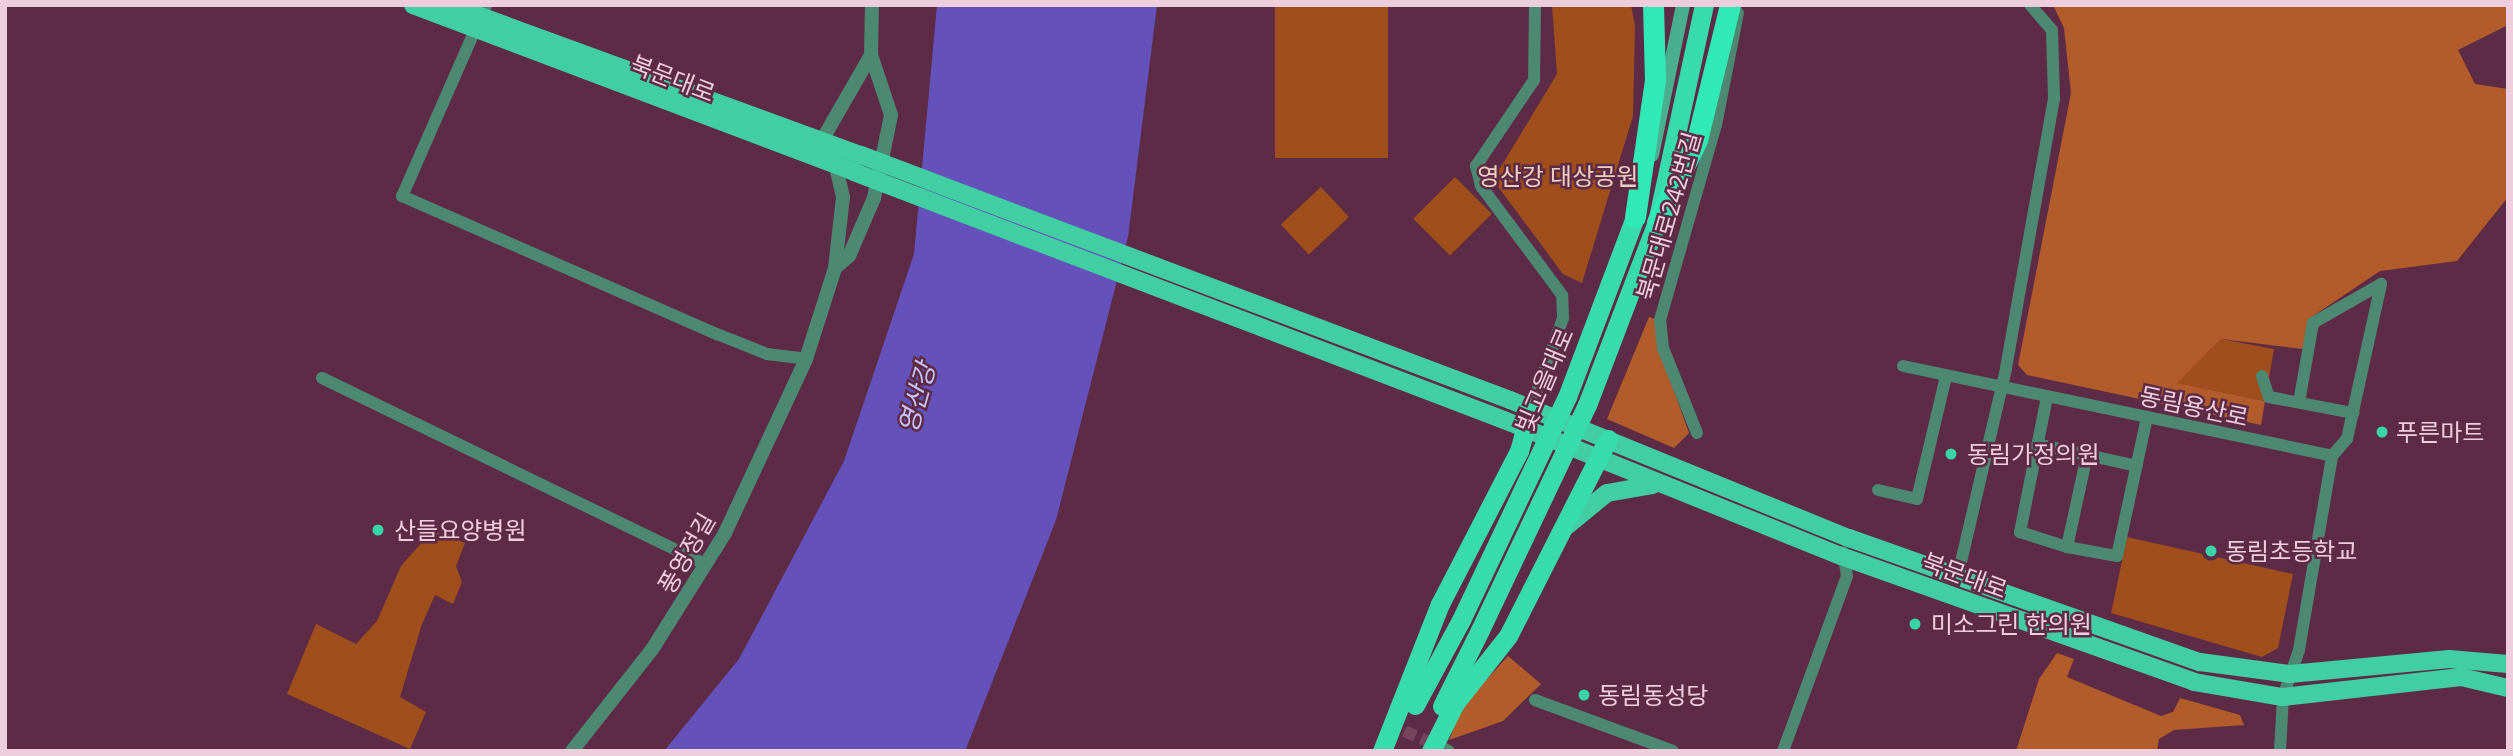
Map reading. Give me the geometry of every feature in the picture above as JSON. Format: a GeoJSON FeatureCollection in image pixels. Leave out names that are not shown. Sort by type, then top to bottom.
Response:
{"type":"FeatureCollection","features":[{"type":"Feature","properties":{"kind":"highway"},"geometry":{"type":"LineString","coordinates":[[1634,217],[1655,80],[1653,5]]}},
{"type":"Feature","properties":{"kind":"highway","name":"빛고을대로"},"geometry":{"type":"LineString","coordinates":[[1420,751],[1587,405],[1657,222],[1704,5]]}},
{"type":"Feature","properties":{"kind":"highway"},"geometry":{"type":"LineString","coordinates":[[1657,222],[1697,140],[1730,5]]}},
{"type":"Feature","properties":{"kind":"highway","name":"빛고을대로"},"geometry":{"type":"LineString","coordinates":[[1391,751],[1461,620],[1566,397],[1634,217]]}},
{"type":"Feature","properties":{"kind":"highway"},"geometry":{"type":"LineString","coordinates":[[1382,751],[1440,604],[1524,429],[1531,408]]}},
{"type":"Feature","properties":{"kind":"highway"},"geometry":{"type":"LineString","coordinates":[[1442,750],[1455,703],[1508,636],[1568,525],[1608,439]]}},
{"type":"Feature","properties":{"kind":"main road","name":"북문대로"},"geometry":{"type":"LineString","coordinates":[[413,5],[481,17],[836,166],[1504,419],[1841,556],[2194,682],[2283,697],[2460,677],[2508,688]]}},
{"type":"Feature","properties":{"kind":"main road","name":"북문대로"},"geometry":{"type":"LineString","coordinates":[[450,5],[861,155],[1531,408],[1849,538],[2200,662],[2290,674],[2471,658],[2508,664]]}},
{"type":"Feature","properties":{"kind":"main road","name":"빛고을대로"},"geometry":{"type":"LineString","coordinates":[[1634,217],[1683,5]]}},
{"type":"Feature","properties":{"kind":"main road"},"geometry":{"type":"LineString","coordinates":[[1568,525],[1607,493],[1664,485]]}},
{"type":"Feature","properties":{"kind":"street","name":"풍영정길"},"geometry":{"type":"LineString","coordinates":[[572,751],[653,648],[705,564],[806,359],[835,268],[859,236],[889,145],[887,95],[871,55],[872,5]]}},
{"type":"Feature","properties":{"kind":"street"},"geometry":{"type":"LineString","coordinates":[[1531,408],[1563,318],[1563,295],[1481,186],[1476,166],[1534,80],[1535,5]]}},
{"type":"Feature","properties":{"kind":"street","name":"북문대로242번길"},"geometry":{"type":"LineString","coordinates":[[1697,433],[1662,348],[1660,320],[1716,125],[1740,5]]}},
{"type":"Feature","properties":{"kind":"street"},"geometry":{"type":"LineString","coordinates":[[1958,575],[2001,387],[2054,98],[2052,30],[2030,5]]}},
{"type":"Feature","properties":{"kind":"street"},"geometry":{"type":"LineString","coordinates":[[481,17],[402,196],[717,334],[767,354],[806,359]]}},
{"type":"Feature","properties":{"kind":"street"},"geometry":{"type":"LineString","coordinates":[[821,142],[871,55]]}},
{"type":"Feature","properties":{"kind":"street"},"geometry":{"type":"LineString","coordinates":[[835,268],[843,197],[836,166]]}},
{"type":"Feature","properties":{"kind":"street"},"geometry":{"type":"LineString","coordinates":[[2280,751],[2283,697],[2290,674],[2333,456],[2347,439],[2382,284],[2313,323],[2299,402]]}},
{"type":"Feature","properties":{"kind":"street"},"geometry":{"type":"LineString","coordinates":[[1902,366],[2001,387]]}},
{"type":"Feature","properties":{"kind":"street"},"geometry":{"type":"LineString","coordinates":[[1878,490],[1917,499],[1946,376]]}},
{"type":"Feature","properties":{"kind":"street","name":"동림용산로"},"geometry":{"type":"LineString","coordinates":[[2262,376],[2269,397],[2353,413]]}},
{"type":"Feature","properties":{"kind":"street"},"geometry":{"type":"LineString","coordinates":[[322,378],[705,564]]}},
{"type":"Feature","properties":{"kind":"street","name":"동림용산로"},"geometry":{"type":"LineString","coordinates":[[2001,387],[2333,456]]}},
{"type":"Feature","properties":{"kind":"street"},"geometry":{"type":"LineString","coordinates":[[2047,397],[2020,533],[2067,547],[2117,556],[2147,417]]}},
{"type":"Feature","properties":{"kind":"street"},"geometry":{"type":"LineString","coordinates":[[2037,444],[2137,466]]}},
{"type":"Feature","properties":{"kind":"street"},"geometry":{"type":"LineString","coordinates":[[2067,547],[2087,455]]}},
{"type":"Feature","properties":{"kind":"street"},"geometry":{"type":"LineString","coordinates":[[1783,751],[1847,576],[1841,556],[1849,538]]}},
{"type":"Feature","properties":{"kind":"street"},"geometry":{"type":"LineString","coordinates":[[1535,700],[1673,751]]}},
{"type":"Feature","properties":{"kind":"green space"},"geometry":{"type":"Polygon","coordinates":[[[1275,5],[1388,5],[1388,158],[1275,158],[1275,5]]]}},
{"type":"Feature","properties":{"kind":"green space","name":"영산강 대상공원"},"geometry":{"type":"Polygon","coordinates":[[[1552,5],[1631,5],[1635,26],[1633,116],[1582,283],[1563,274],[1499,188],[1496,175],[1557,74],[1552,5]]]}},
{"type":"Feature","properties":{"kind":"green space"},"geometry":{"type":"Polygon","coordinates":[[[1455,177],[1492,214],[1450,255],[1413,219],[1455,177]]]}},
{"type":"Feature","properties":{"kind":"green space"},"geometry":{"type":"Polygon","coordinates":[[[1321,187],[1349,217],[1309,254],[1281,225],[1321,187]]]}},
{"type":"Feature","properties":{"kind":"green space"},"geometry":{"type":"Polygon","coordinates":[[[2221,339],[2274,349],[2265,401],[2176,383],[2221,339]]]}},
{"type":"Feature","properties":{"kind":"green space"},"geometry":{"type":"Polygon","coordinates":[[[432,531],[465,543],[456,566],[462,582],[453,604],[435,595],[422,624],[400,697],[426,712],[410,749],[287,694],[316,624],[356,644],[377,621],[401,566],[432,531]]]}},
{"type":"Feature","properties":{"kind":"green space"},"geometry":{"type":"Polygon","coordinates":[[[2127,537],[2293,574],[2278,648],[2262,657],[2111,613],[2127,537]]]}},
{"type":"Feature","properties":{"kind":"shaded area"},"geometry":{"type":"Polygon","coordinates":[[[2053,5],[2508,5],[2508,25],[2458,50],[2475,84],[2508,89],[2508,197],[2457,261],[2380,271],[2310,318],[2303,349],[2221,339],[2177,383],[2265,401],[2261,425],[2027,375],[2018,365],[2071,93],[2064,28],[2053,5]]]}},
{"type":"Feature","properties":{"kind":"shaded area"},"geometry":{"type":"Polygon","coordinates":[[[1649,317],[1655,319],[1658,346],[1689,433],[1674,448],[1607,419],[1649,317]]]}},
{"type":"Feature","properties":{"kind":"shaded area"},"geometry":{"type":"Polygon","coordinates":[[[2057,653],[2074,659],[2067,677],[2161,716],[2173,712],[2180,698],[2240,715],[2244,725],[2174,730],[2159,739],[2157,751],[2016,751],[2039,679],[2057,653]]]}},
{"type":"Feature","properties":{"kind":"shaded area"},"geometry":{"type":"Polygon","coordinates":[[[1508,656],[1541,684],[1503,721],[1449,740],[1463,705],[1508,656]]]}},
{"type":"Feature","properties":{"kind":"water","name":"영산강"},"geometry":{"type":"Polygon","coordinates":[[[937,5],[1157,5],[1128,237],[1056,520],[965,751],[664,751],[739,659],[844,461],[914,254],[937,5]]]}},
{"type":"Feature","properties":{"kind":"tunnel"},"geometry":{"type":"LineString","coordinates":[[1388,724],[1438,746]]}},
{"type":"Feature","properties":{"kind":"place","name":"푸른마트"},"geometry":{"type":"Point","coordinates":[2382,432]}},
{"type":"Feature","properties":{"kind":"place","name":"동림가정의원"},"geometry":{"type":"Point","coordinates":[1951,454]}},
{"type":"Feature","properties":{"kind":"place","name":"산들요양병원"},"geometry":{"type":"Point","coordinates":[378,530]}},
{"type":"Feature","properties":{"kind":"place","name":"동림초등학교"},"geometry":{"type":"Point","coordinates":[2211,551]}},
{"type":"Feature","properties":{"kind":"place","name":"미소그린 한의원"},"geometry":{"type":"Point","coordinates":[1915,624]}},
{"type":"Feature","properties":{"kind":"place","name":"동림동성당"},"geometry":{"type":"Point","coordinates":[1584,695]}}]}
